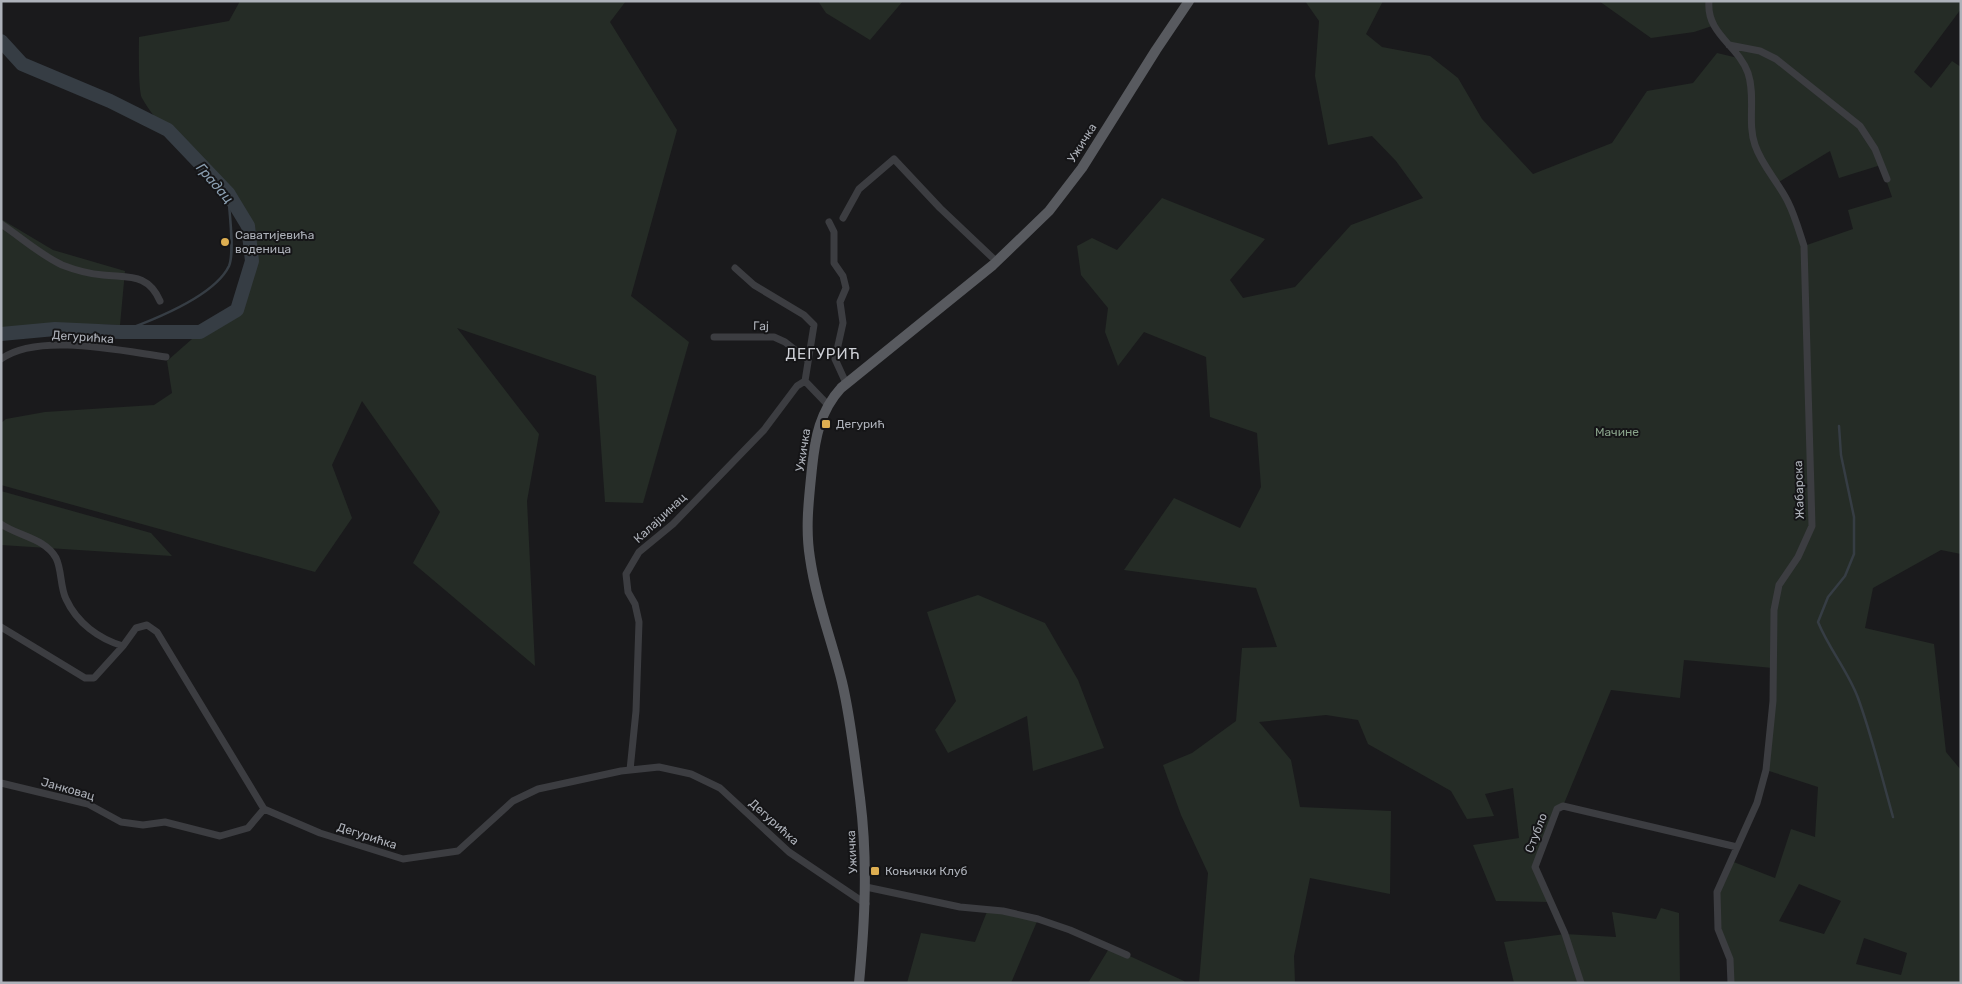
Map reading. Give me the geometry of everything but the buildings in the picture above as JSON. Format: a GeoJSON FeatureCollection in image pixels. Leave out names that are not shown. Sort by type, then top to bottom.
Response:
{"type":"FeatureCollection","features":[{"type":"Feature","properties":{"kind":"main road","name":"Ужичка"},"geometry":{"type":"LineString","coordinates":[[859,983],[866,904],[864,835],[842,682],[814,578],[808,544],[808,511],[814,444],[828,405],[846,383],[997,262],[1036,225],[1073,180],[1189,1]]}},
{"type":"Feature","properties":{"kind":"street","name":"Жабарска"},"geometry":{"type":"LineString","coordinates":[[1709,1],[1708,12],[1712,26],[1729,45],[1747,71],[1752,88],[1751,126],[1755,146],[1788,203],[1804,246],[1812,526],[1798,557],[1778,585],[1774,610],[1773,702],[1766,770],[1757,803],[1717,892],[1718,929],[1730,959],[1731,983]]}},
{"type":"Feature","properties":{"kind":"street"},"geometry":{"type":"LineString","coordinates":[[1729,45],[1760,51],[1776,59],[1860,126],[1875,149],[1887,179]]}},
{"type":"Feature","properties":{"kind":"street"},"geometry":{"type":"LineString","coordinates":[[842,218],[859,189],[894,159],[940,208],[997,262]]}},
{"type":"Feature","properties":{"kind":"street"},"geometry":{"type":"LineString","coordinates":[[829,222],[834,232],[834,263],[843,276],[846,288],[840,302],[843,323],[836,359],[846,383]]}},
{"type":"Feature","properties":{"kind":"street"},"geometry":{"type":"LineString","coordinates":[[1,224],[38,252],[62,265],[82,272],[104,276],[120,274],[141,279],[155,288],[160,301]]}},
{"type":"Feature","properties":{"kind":"street"},"geometry":{"type":"LineString","coordinates":[[735,268],[754,285],[804,315],[814,325],[808,360],[808,372],[805,381],[828,405]]}},
{"type":"Feature","properties":{"kind":"street","name":"Гај"},"geometry":{"type":"LineString","coordinates":[[714,337],[774,337],[785,342],[808,360]]}},
{"type":"Feature","properties":{"kind":"street","name":"Дегурићка"},"geometry":{"type":"LineString","coordinates":[[1,359],[11,352],[30,346],[61,344],[166,357]]}},
{"type":"Feature","properties":{"kind":"street","name":"Калајџинац"},"geometry":{"type":"LineString","coordinates":[[630,770],[636,711],[638,622],[635,604],[628,592],[626,574],[639,552],[673,524],[764,430],[797,386],[805,381]]}},
{"type":"Feature","properties":{"kind":"street"},"geometry":{"type":"LineString","coordinates":[[1,524],[37,540],[56,558],[66,599],[87,627],[105,641],[123,646]]}},
{"type":"Feature","properties":{"kind":"street"},"geometry":{"type":"LineString","coordinates":[[1,627],[85,678],[94,678],[123,646],[136,628],[147,625],[156,632],[264,809]]}},
{"type":"Feature","properties":{"kind":"street","name":"Дегурићка"},"geometry":{"type":"LineString","coordinates":[[264,809],[320,833],[403,859],[458,851],[513,801],[538,789],[630,770],[659,767],[691,774],[720,788],[789,852],[866,904]]}},
{"type":"Feature","properties":{"kind":"street","name":"Јанковац"},"geometry":{"type":"LineString","coordinates":[[1,783],[88,804],[121,822],[142,825],[165,822],[220,836],[248,828],[264,809]]}},
{"type":"Feature","properties":{"kind":"street","name":"Стубло"},"geometry":{"type":"LineString","coordinates":[[1581,983],[1565,934],[1535,867],[1557,809],[1563,806],[1737,847]]}},
{"type":"Feature","properties":{"kind":"street"},"geometry":{"type":"LineString","coordinates":[[866,887],[960,907],[1003,911],[1038,919],[1070,930],[1128,955]]}},
{"type":"Feature","properties":{"kind":"green space"},"geometry":{"type":"Polygon","coordinates":[[[240,1],[626,1],[610,22],[677,130],[631,296],[689,342],[643,503],[605,502],[596,376],[457,328],[539,434],[527,501],[535,666],[413,563],[440,512],[362,401],[332,465],[352,518],[315,572],[1,485],[1,423],[6,419],[45,412],[154,405],[172,393],[167,361],[200,332],[237,309],[251,268],[250,237],[242,215],[228,194],[172,137],[155,118],[142,98],[139,78],[139,37],[229,21],[240,1]]]}},
{"type":"Feature","properties":{"kind":"green space"},"geometry":{"type":"Polygon","coordinates":[[[818,1],[903,1],[870,40],[826,13],[818,1]]]}},
{"type":"Feature","properties":{"kind":"green space","name":"Мачине"},"geometry":{"type":"Polygon","coordinates":[[[1305,1],[1383,1],[1366,34],[1382,47],[1430,56],[1458,78],[1482,119],[1533,174],[1612,143],[1647,91],[1693,83],[1717,53],[1738,58],[1712,26],[1694,32],[1651,38],[1599,1],[1961,1],[1961,9],[1914,72],[1931,88],[1952,61],[1961,67],[1961,554],[1941,550],[1873,588],[1865,628],[1934,644],[1946,752],[1961,770],[1961,983],[1731,983],[1730,959],[1718,929],[1717,892],[1731,861],[1775,878],[1791,829],[1815,837],[1818,787],[1766,770],[1773,668],[1684,660],[1680,698],[1611,690],[1563,806],[1557,809],[1535,867],[1550,902],[1496,901],[1473,845],[1519,838],[1513,788],[1485,794],[1494,816],[1467,819],[1451,791],[1368,744],[1358,720],[1326,715],[1259,722],[1291,760],[1300,807],[1391,811],[1390,894],[1310,878],[1294,956],[1295,983],[1199,983],[1208,873],[1181,815],[1163,765],[1192,753],[1236,721],[1242,648],[1277,647],[1256,588],[1124,570],[1174,498],[1240,528],[1261,487],[1257,433],[1210,417],[1206,357],[1144,332],[1118,366],[1105,332],[1108,308],[1081,275],[1077,246],[1092,238],[1117,250],[1162,198],[1265,239],[1230,280],[1243,298],[1295,287],[1351,225],[1423,198],[1396,161],[1372,136],[1328,145],[1315,76],[1319,21],[1305,1]],[[1830,151],[1777,183],[1804,246],[1853,229],[1848,210],[1892,197],[1881,165],[1839,178],[1830,151]],[[1799,884],[1779,921],[1824,934],[1841,901],[1799,884]],[[1864,938],[1856,964],[1901,975],[1907,953],[1864,938]]]}},
{"type":"Feature","properties":{"kind":"green space"},"geometry":{"type":"Polygon","coordinates":[[[1,219],[53,250],[125,271],[120,325],[92,324],[1,329],[1,219]]]}},
{"type":"Feature","properties":{"kind":"green space"},"geometry":{"type":"Polygon","coordinates":[[[1,491],[151,533],[172,556],[1,545],[1,491]]]}},
{"type":"Feature","properties":{"kind":"green space"},"geometry":{"type":"Polygon","coordinates":[[[978,595],[1045,623],[1078,680],[1104,748],[1033,771],[1027,716],[948,753],[935,730],[956,701],[927,612],[978,595]]]}},
{"type":"Feature","properties":{"kind":"green space"},"geometry":{"type":"Polygon","coordinates":[[[1661,908],[1679,913],[1680,983],[1514,983],[1504,942],[1565,934],[1616,937],[1612,912],[1656,919],[1661,908]]]}},
{"type":"Feature","properties":{"kind":"green space"},"geometry":{"type":"Polygon","coordinates":[[[988,909],[1038,919],[1011,983],[907,983],[921,933],[975,942],[988,909]]]}},
{"type":"Feature","properties":{"kind":"green space"},"geometry":{"type":"Polygon","coordinates":[[[1110,947],[1184,981],[1185,983],[1088,983],[1110,947]]]}},
{"type":"Feature","properties":{"kind":"waterway","name":"Градац"},"geometry":{"type":"LineString","coordinates":[[1,41],[22,64],[110,101],[168,130],[228,193],[248,226],[252,261],[237,310],[200,332],[120,332],[55,329],[1,334]]}},
{"type":"Feature","properties":{"kind":"waterway"},"geometry":{"type":"LineString","coordinates":[[120,332],[164,314],[196,298],[221,277],[229,266],[232,251],[228,193]]}},
{"type":"Feature","properties":{"kind":"waterway","name":"Градац"},"geometry":{"type":"LineString","coordinates":[[1,340],[10,333]]}},
{"type":"Feature","properties":{"kind":"waterway"},"geometry":{"type":"LineString","coordinates":[[1839,426],[1841,455],[1854,517],[1854,554],[1845,576],[1828,597],[1818,622],[1858,698],[1893,817]]}},
{"type":"Feature","properties":{"kind":"place","name":"Саватијевића воденица"},"geometry":{"type":"Point","coordinates":[225,242]}},
{"type":"Feature","properties":{"kind":"place","name":"Дегурић"},"geometry":{"type":"Point","coordinates":[826,424]}},
{"type":"Feature","properties":{"kind":"place","name":"Коњички Клуб"},"geometry":{"type":"Point","coordinates":[875,871]}},
{"type":"Feature","properties":{"kind":"district","name":"ДЕГУРИЋ"},"geometry":{"type":"Point","coordinates":[823,354]}}]}
